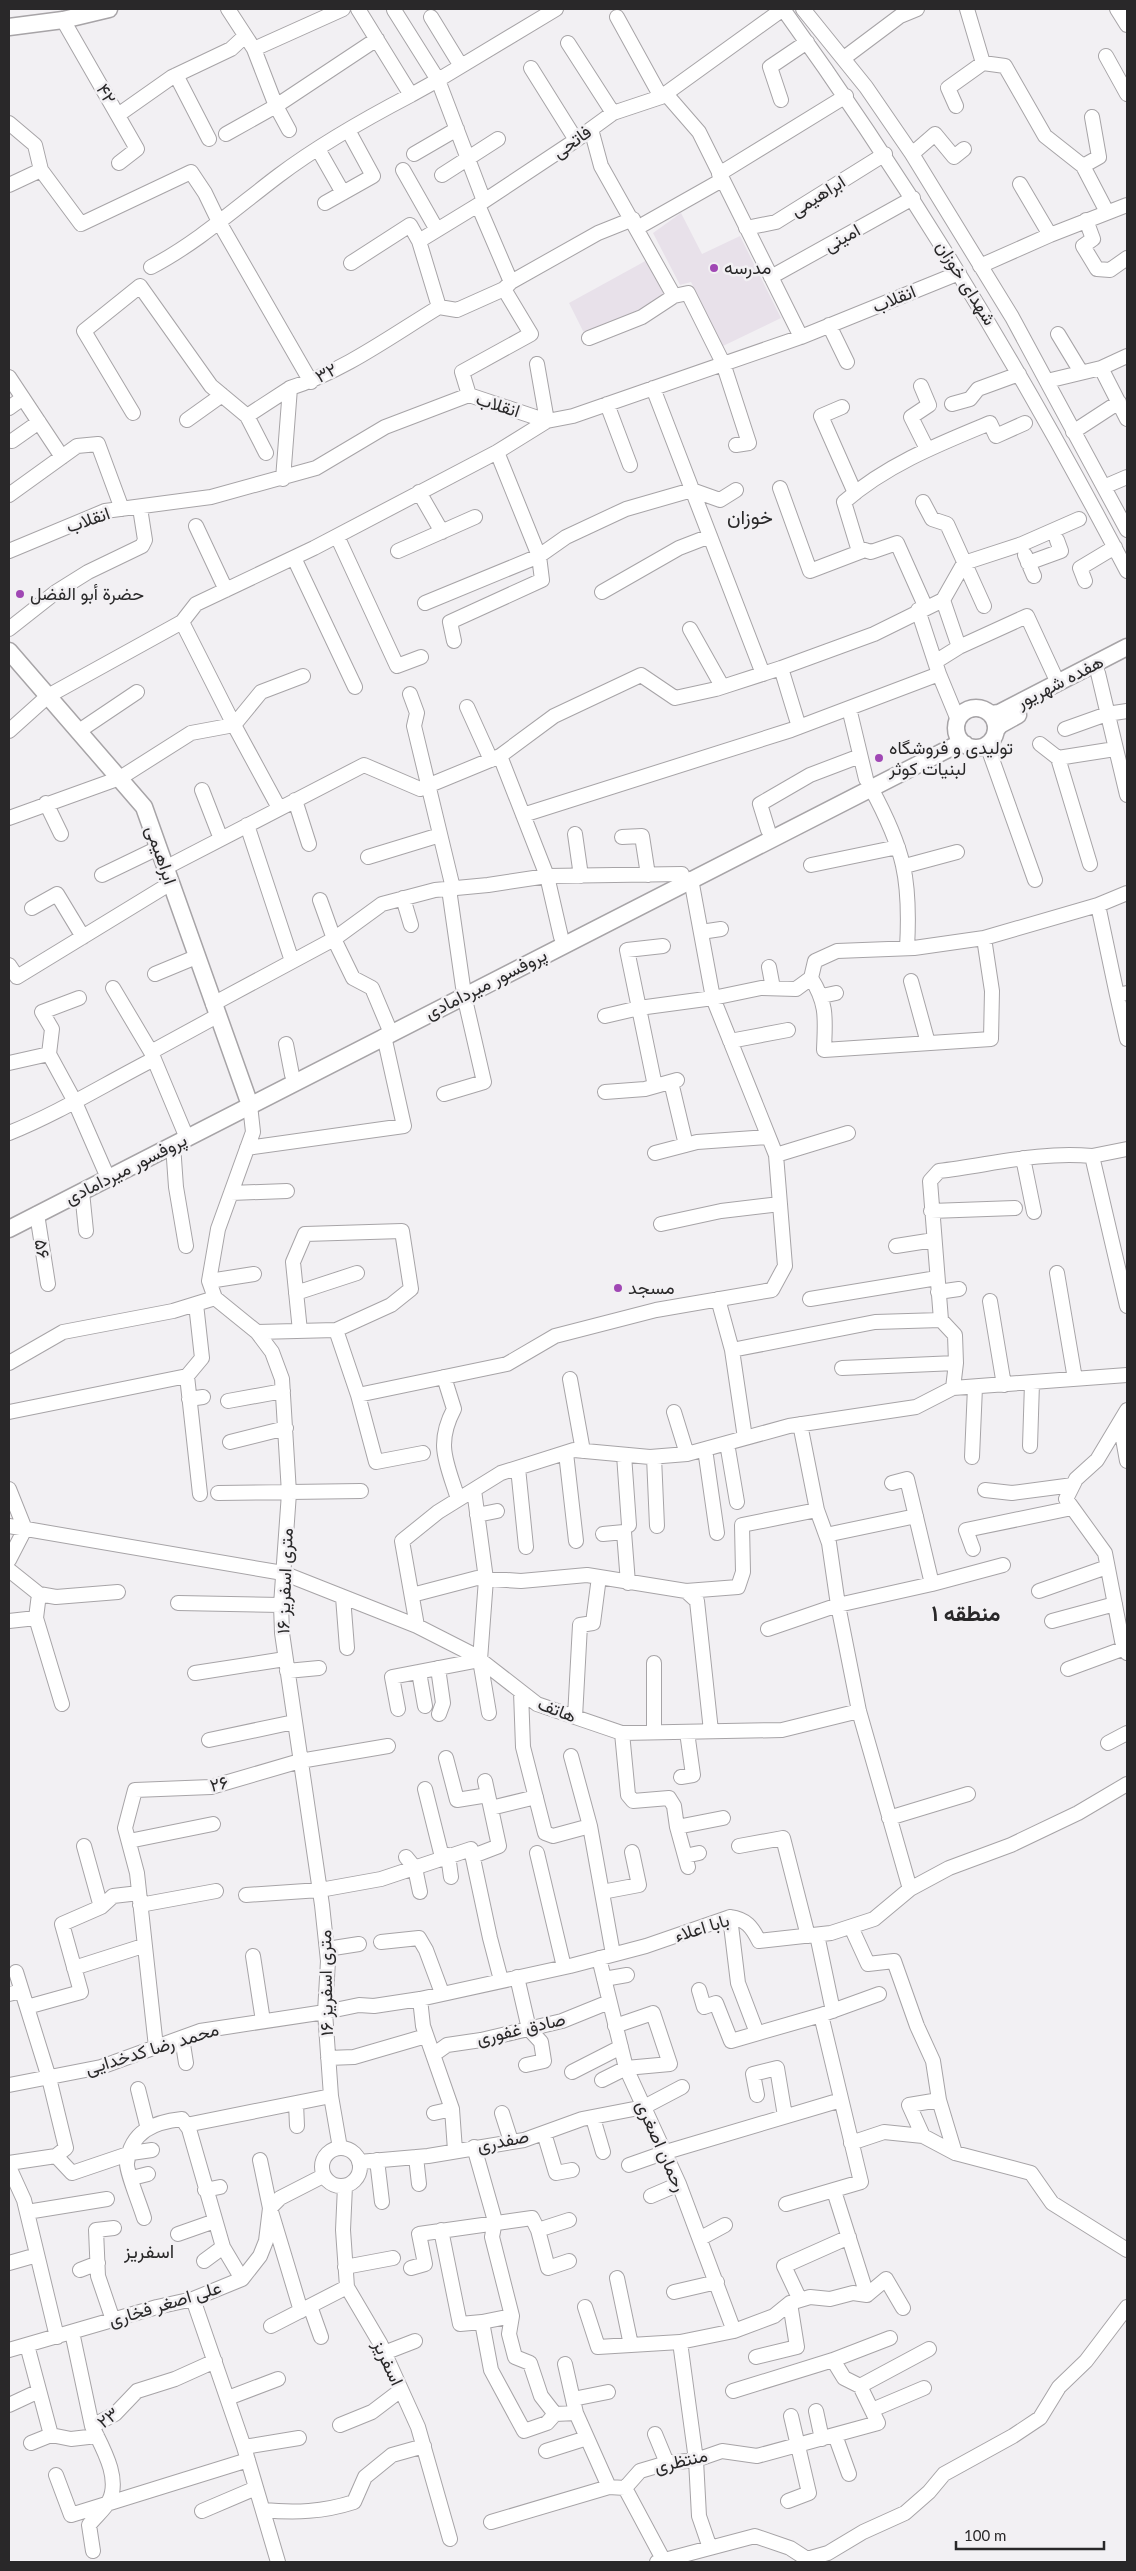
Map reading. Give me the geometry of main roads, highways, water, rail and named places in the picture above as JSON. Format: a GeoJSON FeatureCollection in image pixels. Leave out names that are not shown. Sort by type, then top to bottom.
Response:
{"type":"FeatureCollection","features":[{"type":"Feature","properties":{"kind":"main road"},"geometry":{"type":"LineString","coordinates":[[9,27],[63,20],[109,9]]}},
{"type":"Feature","properties":{"kind":"main road","name":"هفده شهریور"},"geometry":{"type":"LineString","coordinates":[[991,714],[999,713],[1127,647]]}},
{"type":"Feature","properties":{"kind":"main road","name":"ابراهیمی"},"geometry":{"type":"LineString","coordinates":[[9,651],[144,807],[248,1102]]}},
{"type":"Feature","properties":{"kind":"main road","name":"هفده شهریور"},"geometry":{"type":"LineString","coordinates":[[996,730],[1003,723],[1127,659]]}},
{"type":"Feature","properties":{"kind":"main road"},"geometry":{"type":"LineString","coordinates":[[973,708],[980,708],[991,714],[995,720],[996,730],[993,738],[987,744],[977,748],[960,731],[962,714],[973,708]]}},
{"type":"Feature","properties":{"kind":"main road","name":"پروفسور میردامادی"},"geometry":{"type":"LineString","coordinates":[[687,877],[768,830],[956,745],[960,731]]}},
{"type":"Feature","properties":{"kind":"main road","name":"پروفسور میردامادی"},"geometry":{"type":"LineString","coordinates":[[9,1221],[184,1131],[248,1102],[868,784]]}},
{"type":"Feature","properties":{"kind":"main road","name":"پروفسور میردامادی"},"geometry":{"type":"LineString","coordinates":[[9,1229],[173,1145],[292,1075],[386,1031]]}},
{"type":"Feature","properties":{"kind":"place","name":"مدرسه"},"geometry":{"type":"Point","coordinates":[714,268]}},
{"type":"Feature","properties":{"kind":"place","name":"حضرة أبو الفضل"},"geometry":{"type":"Point","coordinates":[20,594]}},
{"type":"Feature","properties":{"kind":"place","name":"تولیدی و فروشگاه لبنیات کوثر"},"geometry":{"type":"Point","coordinates":[879,758]}},
{"type":"Feature","properties":{"kind":"place","name":"مسجد"},"geometry":{"type":"Point","coordinates":[618,1288]}},
{"type":"Feature","properties":{"kind":"district","name":"خوزان"},"geometry":{"type":"Point","coordinates":[750,517]}},
{"type":"Feature","properties":{"kind":"district","name":"منطقه ۱"},"geometry":{"type":"Point","coordinates":[966,1613]}},
{"type":"Feature","properties":{"kind":"district","name":"اسفریز"},"geometry":{"type":"Point","coordinates":[149,2251]}}]}
